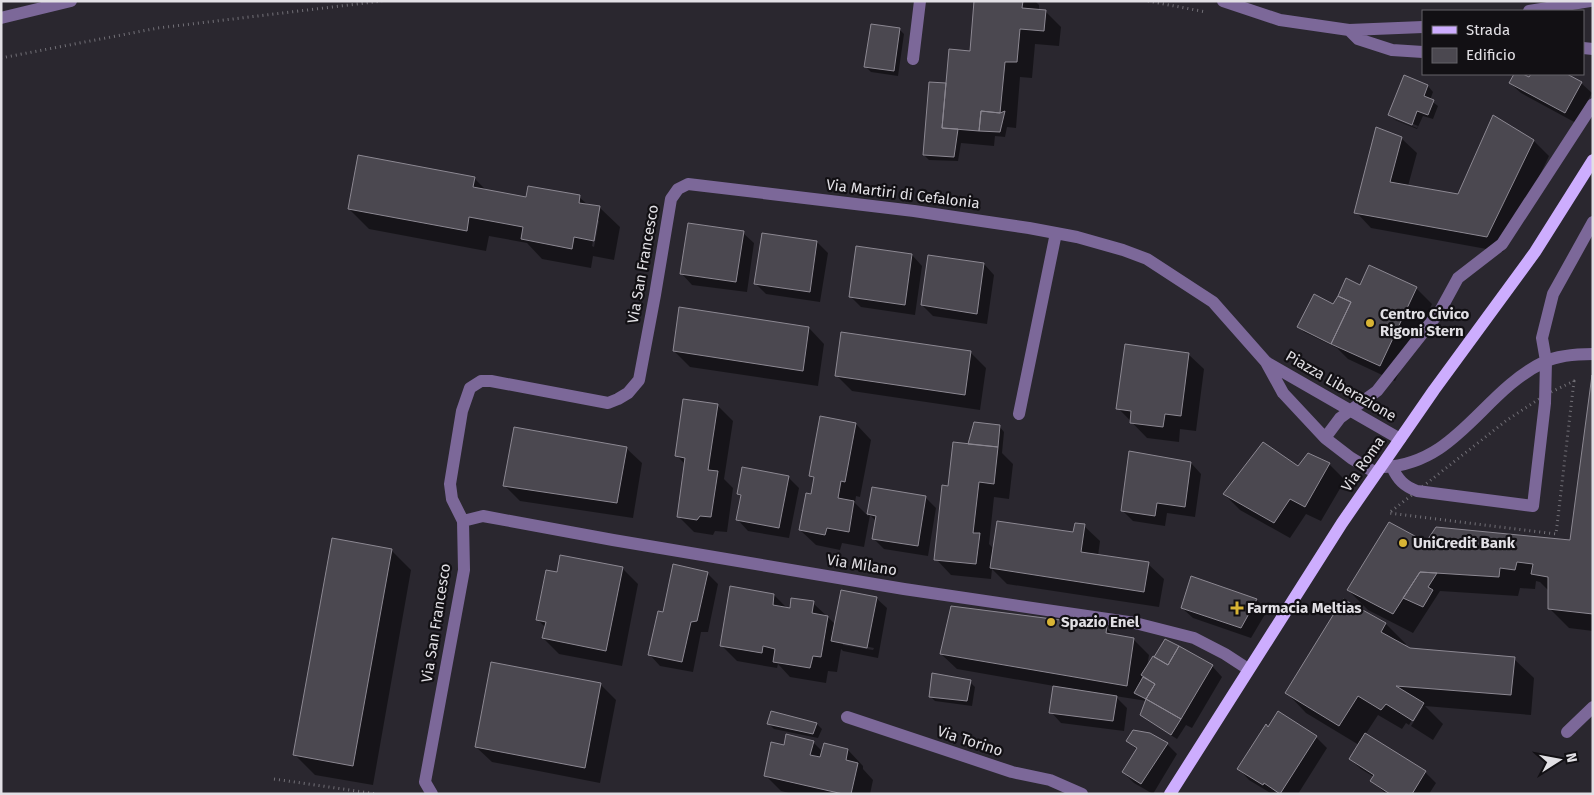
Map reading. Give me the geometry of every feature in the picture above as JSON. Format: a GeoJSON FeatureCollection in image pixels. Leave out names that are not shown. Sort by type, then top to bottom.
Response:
{"type":"FeatureCollection","features":[{"type":"Feature","properties":{"kind":"main road","name":"Via Roma"},"geometry":{"type":"LineString","coordinates":[[1170,794],[1342,523],[1383,469],[1400,439],[1535,252],[1593,160]]}},
{"type":"Feature","properties":{"kind":"street"},"geometry":{"type":"LineString","coordinates":[[1,18],[71,1]]}},
{"type":"Feature","properties":{"kind":"street"},"geometry":{"type":"LineString","coordinates":[[912,60],[920,1]]}},
{"type":"Feature","properties":{"kind":"street"},"geometry":{"type":"LineString","coordinates":[[1223,1],[1280,20],[1349,30],[1422,27]]}},
{"type":"Feature","properties":{"kind":"street"},"geometry":{"type":"LineString","coordinates":[[1535,10],[1590,1]]}},
{"type":"Feature","properties":{"kind":"street"},"geometry":{"type":"LineString","coordinates":[[1349,30],[1358,39],[1392,50],[1422,52]]}},
{"type":"Feature","properties":{"kind":"street"},"geometry":{"type":"LineString","coordinates":[[1325,438],[1350,410],[1364,402],[1377,391],[1440,311],[1458,278],[1502,244],[1593,104]]}},
{"type":"Feature","properties":{"kind":"street","name":"Via Martiri di Cefalonia"},"geometry":{"type":"LineString","coordinates":[[678,188],[688,184],[914,211],[1056,233],[1123,250]]}},
{"type":"Feature","properties":{"kind":"street","name":"Via San Francesco"},"geometry":{"type":"LineString","coordinates":[[432,794],[425,782],[464,570],[463,521],[452,499],[450,484],[462,410],[470,388],[481,381],[491,381],[608,403],[628,393],[639,380],[671,199],[678,188]]}},
{"type":"Feature","properties":{"kind":"street"},"geometry":{"type":"LineString","coordinates":[[1383,469],[1407,487],[1418,491],[1533,506],[1545,395],[1546,361],[1542,338],[1553,294],[1593,222]]}},
{"type":"Feature","properties":{"kind":"street"},"geometry":{"type":"LineString","coordinates":[[1019,414],[1056,233]]}},
{"type":"Feature","properties":{"kind":"street","name":"Piazza Liberazione"},"geometry":{"type":"LineString","coordinates":[[1123,250],[1147,259],[1213,302],[1266,362],[1283,393],[1325,438],[1351,458],[1383,469]]}},
{"type":"Feature","properties":{"kind":"street"},"geometry":{"type":"LineString","coordinates":[[1383,469],[1425,458],[1452,440],[1497,394],[1518,377],[1546,361],[1574,354],[1593,354]]}},
{"type":"Feature","properties":{"kind":"street","name":"Piazza Liberazione"},"geometry":{"type":"LineString","coordinates":[[1266,362],[1400,439]]}},
{"type":"Feature","properties":{"kind":"street","name":"Via Milano"},"geometry":{"type":"LineString","coordinates":[[463,521],[482,516],[904,589],[1135,622],[1194,638],[1225,654],[1248,669]]}},
{"type":"Feature","properties":{"kind":"street"},"geometry":{"type":"LineString","coordinates":[[1567,732],[1593,707]]}},
{"type":"Feature","properties":{"kind":"street","name":"Via Torino"},"geometry":{"type":"LineString","coordinates":[[847,718],[1012,772],[1050,780],[1082,794]]}},
{"type":"Feature","properties":{"kind":"path"},"geometry":{"type":"LineString","coordinates":[[1,58],[158,28],[382,1]]}},
{"type":"Feature","properties":{"kind":"path"},"geometry":{"type":"LineString","coordinates":[[1148,1],[1205,12],[1244,9]]}},
{"type":"Feature","properties":{"kind":"path"},"geometry":{"type":"LineString","coordinates":[[1574,380],[1556,534],[1389,513],[1418,491],[1506,420],[1545,395],[1574,380]]}},
{"type":"Feature","properties":{"kind":"path"},"geometry":{"type":"LineString","coordinates":[[274,779],[377,794]]}},
{"type":"Feature","properties":{"kind":"building"},"geometry":{"type":"Polygon","coordinates":[[[974,1],[1023,1],[1022,8],[1046,10],[1044,31],[1020,29],[1017,62],[1005,62],[1000,113],[981,111],[979,131],[942,128],[949,49],[970,51],[974,1]]]}},
{"type":"Feature","properties":{"kind":"building"},"geometry":{"type":"Polygon","coordinates":[[[871,24],[900,28],[894,71],[864,67],[871,24]]]}},
{"type":"Feature","properties":{"kind":"building"},"geometry":{"type":"Polygon","coordinates":[[[1404,75],[1428,85],[1424,96],[1434,100],[1428,115],[1417,111],[1412,125],[1388,115],[1404,75]]]}},
{"type":"Feature","properties":{"kind":"building"},"geometry":{"type":"Polygon","coordinates":[[[1513,75],[1529,77],[1530,75],[1569,75],[1582,82],[1565,113],[1509,83],[1513,75]]]}},
{"type":"Feature","properties":{"kind":"building"},"geometry":{"type":"Polygon","coordinates":[[[929,82],[946,83],[942,128],[958,129],[954,157],[923,155],[929,82]]]}},
{"type":"Feature","properties":{"kind":"building"},"geometry":{"type":"Polygon","coordinates":[[[981,111],[1000,113],[1005,111],[1000,132],[979,131],[981,111]]]}},
{"type":"Feature","properties":{"kind":"building"},"geometry":{"type":"Polygon","coordinates":[[[1493,115],[1534,140],[1487,237],[1354,213],[1376,127],[1402,137],[1390,182],[1458,194],[1493,115]]]}},
{"type":"Feature","properties":{"kind":"building"},"geometry":{"type":"Polygon","coordinates":[[[358,155],[475,177],[473,187],[526,197],[528,186],[580,195],[579,203],[600,206],[594,241],[574,237],[572,249],[521,239],[523,227],[469,217],[467,231],[348,209],[358,155]]]}},
{"type":"Feature","properties":{"kind":"building"},"geometry":{"type":"Polygon","coordinates":[[[688,223],[744,231],[736,282],[680,274],[688,223]]]}},
{"type":"Feature","properties":{"kind":"building"},"geometry":{"type":"Polygon","coordinates":[[[762,233],[817,241],[810,292],[754,284],[762,233]]]}},
{"type":"Feature","properties":{"kind":"building"},"geometry":{"type":"Polygon","coordinates":[[[856,246],[912,254],[905,305],[849,297],[856,246]]]}},
{"type":"Feature","properties":{"kind":"building"},"geometry":{"type":"Polygon","coordinates":[[[928,255],[984,263],[977,314],[921,305],[928,255]]]}},
{"type":"Feature","properties":{"kind":"building","name":"Centro Civico Rigoni Stern"},"geometry":{"type":"Polygon","coordinates":[[[1369,265],[1417,287],[1380,366],[1331,344],[1351,302],[1338,296],[1346,278],[1360,285],[1369,265]]]}},
{"type":"Feature","properties":{"kind":"building"},"geometry":{"type":"Polygon","coordinates":[[[1314,294],[1333,304],[1338,296],[1351,302],[1331,344],[1297,327],[1314,294]]]}},
{"type":"Feature","properties":{"kind":"building"},"geometry":{"type":"Polygon","coordinates":[[[679,307],[809,327],[803,371],[673,351],[679,307]]]}},
{"type":"Feature","properties":{"kind":"building"},"geometry":{"type":"Polygon","coordinates":[[[841,332],[971,351],[965,395],[835,376],[841,332]]]}},
{"type":"Feature","properties":{"kind":"building"},"geometry":{"type":"Polygon","coordinates":[[[1125,344],[1189,353],[1181,416],[1165,414],[1163,427],[1130,423],[1131,411],[1116,409],[1125,344]]]}},
{"type":"Feature","properties":{"kind":"building"},"geometry":{"type":"Polygon","coordinates":[[[1592,375],[1593,614],[1548,609],[1548,577],[1531,574],[1533,564],[1517,562],[1515,570],[1500,568],[1499,577],[1420,572],[1393,614],[1347,590],[1389,522],[1426,542],[1436,527],[1570,540],[1592,375]]]}},
{"type":"Feature","properties":{"kind":"building"},"geometry":{"type":"Polygon","coordinates":[[[683,399],[718,404],[708,470],[718,471],[711,517],[700,516],[697,520],[677,517],[685,458],[675,456],[683,399]]]}},
{"type":"Feature","properties":{"kind":"building"},"geometry":{"type":"Polygon","coordinates":[[[820,416],[856,423],[845,482],[841,481],[838,498],[854,501],[849,532],[827,528],[825,535],[799,530],[806,493],[811,494],[814,477],[809,476],[820,416]]]}},
{"type":"Feature","properties":{"kind":"building"},"geometry":{"type":"Polygon","coordinates":[[[974,422],[1000,425],[998,447],[968,444],[974,422]]]}},
{"type":"Feature","properties":{"kind":"building"},"geometry":{"type":"Polygon","coordinates":[[[514,427],[627,447],[617,503],[503,486],[514,427]]]}},
{"type":"Feature","properties":{"kind":"building"},"geometry":{"type":"Polygon","coordinates":[[[953,442],[998,447],[994,484],[979,482],[973,533],[980,533],[976,564],[934,560],[942,485],[948,486],[953,442]]]}},
{"type":"Feature","properties":{"kind":"building"},"geometry":{"type":"Polygon","coordinates":[[[1263,442],[1298,466],[1308,453],[1330,463],[1305,507],[1290,499],[1274,523],[1223,494],[1263,442]]]}},
{"type":"Feature","properties":{"kind":"building"},"geometry":{"type":"Polygon","coordinates":[[[1129,451],[1191,462],[1185,507],[1157,503],[1155,516],[1121,511],[1129,451]]]}},
{"type":"Feature","properties":{"kind":"building"},"geometry":{"type":"Polygon","coordinates":[[[742,467],[789,476],[779,528],[736,520],[741,495],[737,494],[742,467]]]}},
{"type":"Feature","properties":{"kind":"building"},"geometry":{"type":"Polygon","coordinates":[[[872,487],[926,496],[918,546],[872,539],[876,516],[867,514],[872,487]]]}},
{"type":"Feature","properties":{"kind":"building"},"geometry":{"type":"Polygon","coordinates":[[[997,521],[1073,532],[1075,523],[1085,524],[1081,552],[1149,562],[1144,592],[990,568],[997,521]]]}},
{"type":"Feature","properties":{"kind":"building"},"geometry":{"type":"Polygon","coordinates":[[[332,538],[392,549],[353,766],[293,755],[332,538]]]}},
{"type":"Feature","properties":{"kind":"building"},"geometry":{"type":"Polygon","coordinates":[[[560,555],[623,567],[606,651],[542,638],[546,622],[536,620],[546,570],[557,572],[560,555]]]}},
{"type":"Feature","properties":{"kind":"building"},"geometry":{"type":"Polygon","coordinates":[[[673,564],[708,572],[697,621],[691,622],[682,662],[648,655],[658,611],[663,612],[673,564]]]}},
{"type":"Feature","properties":{"kind":"building"},"geometry":{"type":"Polygon","coordinates":[[[1420,572],[1437,573],[1428,587],[1433,590],[1423,607],[1403,598],[1420,572]]]}},
{"type":"Feature","properties":{"kind":"building"},"geometry":{"type":"Polygon","coordinates":[[[1191,576],[1257,599],[1241,628],[1181,608],[1191,576]]]}},
{"type":"Feature","properties":{"kind":"building"},"geometry":{"type":"Polygon","coordinates":[[[730,586],[774,594],[773,605],[790,608],[791,598],[814,601],[812,613],[828,616],[821,657],[813,656],[810,668],[773,662],[775,649],[763,646],[762,653],[720,646],[730,586]]]}},
{"type":"Feature","properties":{"kind":"building"},"geometry":{"type":"Polygon","coordinates":[[[841,590],[877,597],[867,648],[831,641],[841,590]]]}},
{"type":"Feature","properties":{"kind":"building"},"geometry":{"type":"Polygon","coordinates":[[[1343,599],[1386,623],[1381,632],[1410,648],[1515,657],[1511,695],[1396,686],[1424,703],[1413,721],[1386,704],[1381,710],[1358,696],[1339,726],[1285,693],[1343,599]]]}},
{"type":"Feature","properties":{"kind":"building"},"geometry":{"type":"Polygon","coordinates":[[[951,606],[1107,626],[1106,633],[1134,638],[1127,686],[940,654],[951,606]]]}},
{"type":"Feature","properties":{"kind":"building"},"geometry":{"type":"Polygon","coordinates":[[[1165,639],[1179,646],[1168,665],[1154,657],[1165,639]]]}},
{"type":"Feature","properties":{"kind":"building"},"geometry":{"type":"Polygon","coordinates":[[[1179,646],[1213,665],[1181,719],[1146,699],[1155,684],[1141,675],[1153,656],[1168,665],[1179,646]]]}},
{"type":"Feature","properties":{"kind":"building"},"geometry":{"type":"Polygon","coordinates":[[[491,662],[601,683],[585,768],[475,747],[491,662]]]}},
{"type":"Feature","properties":{"kind":"building"},"geometry":{"type":"Polygon","coordinates":[[[932,673],[971,680],[967,701],[929,697],[932,673]]]}},
{"type":"Feature","properties":{"kind":"building"},"geometry":{"type":"Polygon","coordinates":[[[1143,677],[1155,684],[1146,699],[1134,693],[1143,677]]]}},
{"type":"Feature","properties":{"kind":"building"},"geometry":{"type":"Polygon","coordinates":[[[1053,686],[1117,696],[1113,721],[1049,713],[1053,686]]]}},
{"type":"Feature","properties":{"kind":"building"},"geometry":{"type":"Polygon","coordinates":[[[1146,699],[1181,719],[1171,735],[1140,715],[1146,699]]]}},
{"type":"Feature","properties":{"kind":"building"},"geometry":{"type":"Polygon","coordinates":[[[771,711],[817,723],[813,734],[767,724],[771,711]]]}},
{"type":"Feature","properties":{"kind":"building"},"geometry":{"type":"Polygon","coordinates":[[[1278,711],[1317,736],[1280,794],[1237,769],[1266,724],[1268,727],[1278,711]]]}},
{"type":"Feature","properties":{"kind":"building"},"geometry":{"type":"Polygon","coordinates":[[[1133,730],[1150,733],[1168,743],[1141,784],[1122,772],[1137,748],[1126,741],[1133,730]]]}},
{"type":"Feature","properties":{"kind":"building"},"geometry":{"type":"Polygon","coordinates":[[[1365,733],[1426,771],[1412,794],[1390,794],[1370,781],[1374,775],[1349,759],[1365,733]]]}},
{"type":"Feature","properties":{"kind":"building"},"geometry":{"type":"Polygon","coordinates":[[[786,734],[814,741],[810,755],[820,757],[824,743],[848,749],[846,760],[858,763],[851,794],[843,794],[764,776],[771,742],[784,745],[786,734]]]}},
{"type":"Feature","properties":{"kind":"place","name":"Centro Civico Rigoni Stern"},"geometry":{"type":"Point","coordinates":[1370,323]}},
{"type":"Feature","properties":{"kind":"place","name":"UniCredit Bank"},"geometry":{"type":"Point","coordinates":[1403,543]}},
{"type":"Feature","properties":{"kind":"place","name":"Farmacia Meltias"},"geometry":{"type":"Point","coordinates":[1237,608]}},
{"type":"Feature","properties":{"kind":"place","name":"Spazio Enel"},"geometry":{"type":"Point","coordinates":[1051,622]}}]}
